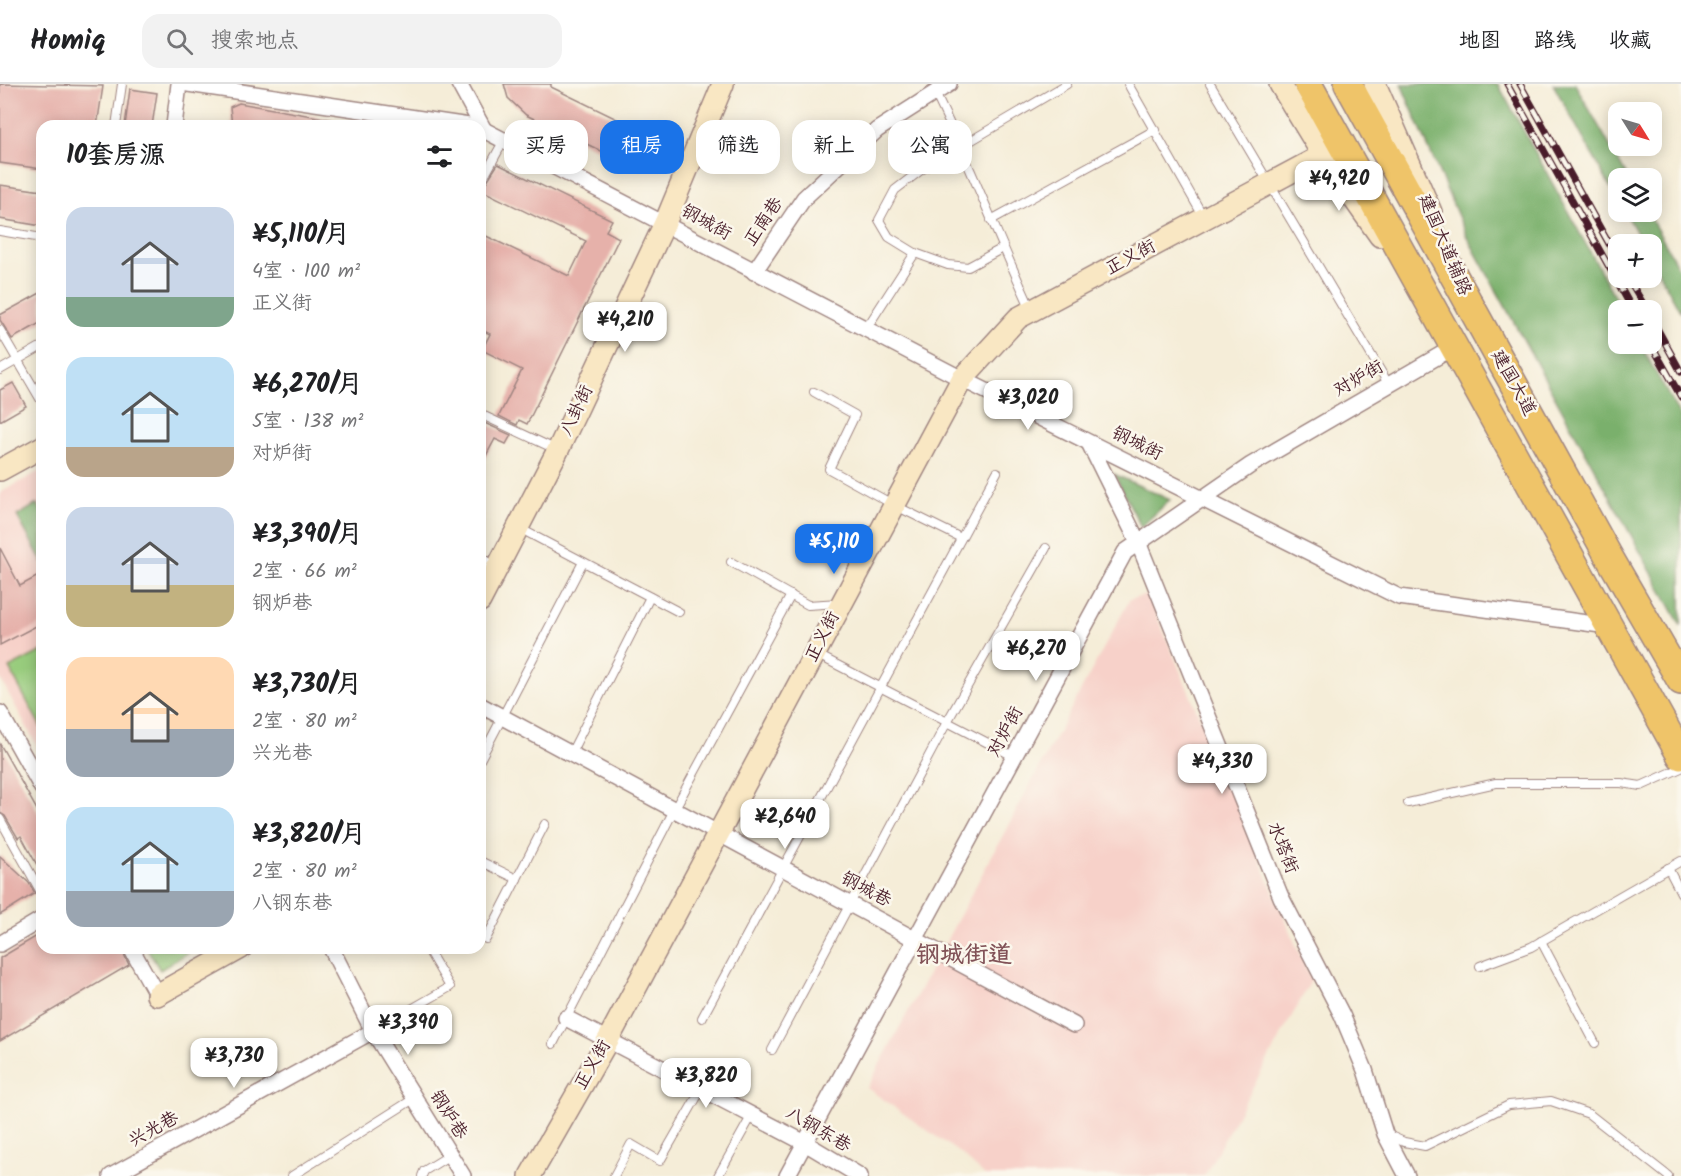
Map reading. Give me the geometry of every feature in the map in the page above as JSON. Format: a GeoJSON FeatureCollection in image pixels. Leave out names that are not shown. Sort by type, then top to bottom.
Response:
{"type":"FeatureCollection","features":[{"type":"Feature","properties":{"kind":"highway"},"geometry":{"type":"LineString","coordinates":[[1308,84],[1681,756]]}},
{"type":"Feature","properties":{"kind":"highway","name":"建国大道"},"geometry":{"type":"LineString","coordinates":[[1348,84],[1608,555],[1681,681]]}},
{"type":"Feature","properties":{"kind":"street"},"geometry":{"type":"LineString","coordinates":[[175,120],[179,84]]}},
{"type":"Feature","properties":{"kind":"street","name":"钢城街"},"geometry":{"type":"LineString","coordinates":[[188,84],[430,120]]}},
{"type":"Feature","properties":{"kind":"street"},"geometry":{"type":"LineString","coordinates":[[459,84],[474,120]]}},
{"type":"Feature","properties":{"kind":"street","name":"八卦街"},"geometry":{"type":"LineString","coordinates":[[488,566],[518,527],[558,450],[665,223],[723,84]]}},
{"type":"Feature","properties":{"kind":"street","name":"正南巷"},"geometry":{"type":"LineString","coordinates":[[754,272],[804,198],[877,130],[949,84]]}},
{"type":"Feature","properties":{"kind":"street","name":"建国大道辅路"},"geometry":{"type":"LineString","coordinates":[[1280,84],[1323,155],[1436,316]]}},
{"type":"Feature","properties":{"kind":"street","name":"建国大道辅路"},"geometry":{"type":"LineString","coordinates":[[1375,84],[1471,306]]}},
{"type":"Feature","properties":{"kind":"street","name":"钢城街"},"geometry":{"type":"LineString","coordinates":[[486,131],[504,139]]}},
{"type":"Feature","properties":{"kind":"street","name":"正义街"},"geometry":{"type":"LineString","coordinates":[[530,1176],[609,1038],[962,379],[1018,318],[1323,155]]}},
{"type":"Feature","properties":{"kind":"street","name":"钢城街"},"geometry":{"type":"LineString","coordinates":[[571,174],[754,272],[962,379],[1399,597],[1608,626]]}},
{"type":"Feature","properties":{"kind":"street","name":"对炉街"},"geometry":{"type":"LineString","coordinates":[[787,1176],[1125,552],[1251,465],[1454,347]]}},
{"type":"Feature","properties":{"kind":"street","name":"水塔街"},"geometry":{"type":"LineString","coordinates":[[1089,443],[1138,542],[1281,897],[1322,974],[1360,1059],[1385,1134],[1407,1176]]}},
{"type":"Feature","properties":{"kind":"street"},"geometry":{"type":"LineString","coordinates":[[0,470],[36,450]]}},
{"type":"Feature","properties":{"kind":"street","name":"钢城巷"},"geometry":{"type":"LineString","coordinates":[[486,708],[1074,1025]]}},
{"type":"Feature","properties":{"kind":"street"},"geometry":{"type":"LineString","coordinates":[[2,722],[36,778]]}},
{"type":"Feature","properties":{"kind":"street"},"geometry":{"type":"LineString","coordinates":[[0,944],[36,923]]}},
{"type":"Feature","properties":{"kind":"street"},"geometry":{"type":"LineString","coordinates":[[134,954],[157,995],[230,954]]}},
{"type":"Feature","properties":{"kind":"street","name":"钢炉巷"},"geometry":{"type":"LineString","coordinates":[[334,954],[373,1031],[463,1176]]}},
{"type":"Feature","properties":{"kind":"street","name":"八钢东巷"},"geometry":{"type":"LineString","coordinates":[[566,1018],[609,1038],[805,1143],[860,1176]]}},
{"type":"Feature","properties":{"kind":"street","name":"兴光巷"},"geometry":{"type":"LineString","coordinates":[[111,1176],[373,1031]]}},
{"type":"Feature","properties":{"kind":"lane"},"geometry":{"type":"LineString","coordinates":[[117,120],[122,84]]}},
{"type":"Feature","properties":{"kind":"lane"},"geometry":{"type":"LineString","coordinates":[[972,140],[1067,84]]}},
{"type":"Feature","properties":{"kind":"lane"},"geometry":{"type":"LineString","coordinates":[[1128,84],[1205,218]]}},
{"type":"Feature","properties":{"kind":"lane"},"geometry":{"type":"LineString","coordinates":[[1210,84],[1389,385]]}},
{"type":"Feature","properties":{"kind":"lane"},"geometry":{"type":"LineString","coordinates":[[935,93],[948,120]]}},
{"type":"Feature","properties":{"kind":"lane"},"geometry":{"type":"LineString","coordinates":[[991,220],[1155,130]]}},
{"type":"Feature","properties":{"kind":"lane"},"geometry":{"type":"LineString","coordinates":[[486,173],[504,139]]}},
{"type":"Feature","properties":{"kind":"lane"},"geometry":{"type":"LineString","coordinates":[[972,173],[1032,310]]}},
{"type":"Feature","properties":{"kind":"lane"},"geometry":{"type":"LineString","coordinates":[[919,174],[895,190],[879,220],[889,237],[915,253],[948,265],[968,267],[1003,248]]}},
{"type":"Feature","properties":{"kind":"lane"},"geometry":{"type":"LineString","coordinates":[[0,231],[36,237]]}},
{"type":"Feature","properties":{"kind":"lane"},"geometry":{"type":"LineString","coordinates":[[866,329],[915,253]]}},
{"type":"Feature","properties":{"kind":"lane"},"geometry":{"type":"LineString","coordinates":[[0,330],[36,392]]}},
{"type":"Feature","properties":{"kind":"lane"},"geometry":{"type":"LineString","coordinates":[[0,370],[36,350]]}},
{"type":"Feature","properties":{"kind":"lane"},"geometry":{"type":"LineString","coordinates":[[814,392],[855,415],[829,469],[894,506],[961,538]]}},
{"type":"Feature","properties":{"kind":"lane"},"geometry":{"type":"LineString","coordinates":[[486,417],[558,450]]}},
{"type":"Feature","properties":{"kind":"lane"},"geometry":{"type":"LineString","coordinates":[[702,1018],[998,472]]}},
{"type":"Feature","properties":{"kind":"lane"},"geometry":{"type":"LineString","coordinates":[[518,527],[680,612]]}},
{"type":"Feature","properties":{"kind":"lane"},"geometry":{"type":"LineString","coordinates":[[772,1050],[947,722],[1046,548]]}},
{"type":"Feature","properties":{"kind":"lane"},"geometry":{"type":"LineString","coordinates":[[486,748],[583,561]]}},
{"type":"Feature","properties":{"kind":"lane"},"geometry":{"type":"LineString","coordinates":[[731,562],[808,605],[841,603]]}},
{"type":"Feature","properties":{"kind":"lane"},"geometry":{"type":"LineString","coordinates":[[553,1044],[674,810],[791,595]]}},
{"type":"Feature","properties":{"kind":"lane"},"geometry":{"type":"LineString","coordinates":[[571,753],[650,597]]}},
{"type":"Feature","properties":{"kind":"lane"},"geometry":{"type":"LineString","coordinates":[[815,653],[1015,757]]}},
{"type":"Feature","properties":{"kind":"lane"},"geometry":{"type":"LineString","coordinates":[[1408,803],[1496,783],[1621,783],[1641,786],[1681,768]]}},
{"type":"Feature","properties":{"kind":"lane"},"geometry":{"type":"LineString","coordinates":[[0,819],[36,883]]}},
{"type":"Feature","properties":{"kind":"lane"},"geometry":{"type":"LineString","coordinates":[[486,939],[545,824]]}},
{"type":"Feature","properties":{"kind":"lane"},"geometry":{"type":"LineString","coordinates":[[1480,966],[1541,941],[1681,861]]}},
{"type":"Feature","properties":{"kind":"lane"},"geometry":{"type":"LineString","coordinates":[[486,864],[516,879]]}},
{"type":"Feature","properties":{"kind":"lane"},"geometry":{"type":"LineString","coordinates":[[1668,868],[1681,892]]}},
{"type":"Feature","properties":{"kind":"lane"},"geometry":{"type":"LineString","coordinates":[[1541,941],[1595,1043]]}},
{"type":"Feature","properties":{"kind":"lane"},"geometry":{"type":"LineString","coordinates":[[373,1031],[450,987],[431,954]]}},
{"type":"Feature","properties":{"kind":"lane"},"geometry":{"type":"LineString","coordinates":[[614,1176],[631,1144],[660,1161],[702,1088]]}},
{"type":"Feature","properties":{"kind":"lane"},"geometry":{"type":"LineString","coordinates":[[292,1176],[415,1098]]}},
{"type":"Feature","properties":{"kind":"lane"},"geometry":{"type":"LineString","coordinates":[[1385,1134],[1404,1142],[1425,1146],[1509,1105],[1551,1101],[1589,1114],[1668,1176]]}},
{"type":"Feature","properties":{"kind":"lane"},"geometry":{"type":"LineString","coordinates":[[718,1176],[752,1115]]}},
{"type":"Feature","properties":{"kind":"lane"},"geometry":{"type":"LineString","coordinates":[[422,1176],[424,1171],[450,1155]]}},
{"type":"Feature","properties":{"kind":"shaded area"},"geometry":{"type":"Polygon","coordinates":[[[36,473],[36,744],[0,678],[0,493],[36,473]]]}},
{"type":"Feature","properties":{"kind":"shaded area"},"geometry":{"type":"Polygon","coordinates":[[[1148,595],[1311,981],[1204,1176],[985,1176],[961,1154],[867,1088],[1130,599],[1148,595]]]}},
{"type":"Feature","properties":{"kind":"green space"},"geometry":{"type":"Polygon","coordinates":[[[1401,84],[1498,84],[1617,300],[1608,300],[1608,354],[1646,354],[1681,418],[1681,626],[1467,237],[1401,84]]]}},
{"type":"Feature","properties":{"kind":"green space"},"geometry":{"type":"Polygon","coordinates":[[[1553,84],[1575,84],[1608,143],[1608,156],[1616,156],[1622,168],[1608,168],[1608,183],[1553,84]]]}},
{"type":"Feature","properties":{"kind":"green space"},"geometry":{"type":"Polygon","coordinates":[[[1631,222],[1653,222],[1659,234],[1637,234],[1631,222]]]}},
{"type":"Feature","properties":{"kind":"green space"},"geometry":{"type":"Polygon","coordinates":[[[1662,238],[1681,272],[1681,313],[1662,278],[1662,238]]]}},
{"type":"Feature","properties":{"kind":"green space"},"geometry":{"type":"Polygon","coordinates":[[[1114,474],[1170,500],[1141,527],[1114,474]]]}},
{"type":"Feature","properties":{"kind":"green space"},"geometry":{"type":"Polygon","coordinates":[[[36,505],[36,550],[17,516],[36,505]]]}},
{"type":"Feature","properties":{"kind":"green space"},"geometry":{"type":"Polygon","coordinates":[[[36,654],[36,718],[9,668],[36,654]]]}},
{"type":"Feature","properties":{"kind":"green space"},"geometry":{"type":"Polygon","coordinates":[[[151,954],[185,954],[160,970],[151,954]]]}},
{"type":"Feature","properties":{"kind":"building"},"geometry":{"type":"Polygon","coordinates":[[[0,84],[103,86],[98,120],[36,120],[36,168],[0,163],[0,84]]]}},
{"type":"Feature","properties":{"kind":"building"},"geometry":{"type":"Polygon","coordinates":[[[504,84],[551,84],[551,87],[619,120],[600,120],[600,150],[588,145],[588,120],[536,120],[526,115],[508,98],[504,84]]]}},
{"type":"Feature","properties":{"kind":"building"},"geometry":{"type":"Polygon","coordinates":[[[130,89],[157,93],[153,120],[126,120],[130,89]]]}},
{"type":"Feature","properties":{"kind":"building"},"geometry":{"type":"Polygon","coordinates":[[[239,103],[335,120],[231,120],[230,107],[239,103]]]}},
{"type":"Feature","properties":{"kind":"building"},"geometry":{"type":"Polygon","coordinates":[[[498,164],[504,167],[504,174],[518,174],[612,220],[606,231],[619,238],[527,424],[519,420],[517,425],[499,416],[522,370],[486,352],[486,342],[490,334],[486,332],[486,236],[569,276],[586,241],[486,192],[486,182],[498,164]]]}},
{"type":"Feature","properties":{"kind":"building"},"geometry":{"type":"Polygon","coordinates":[[[0,185],[36,190],[36,225],[0,219],[0,185]]]}},
{"type":"Feature","properties":{"kind":"building"},"geometry":{"type":"Polygon","coordinates":[[[36,295],[36,325],[12,339],[0,320],[0,315],[36,295]]]}},
{"type":"Feature","properties":{"kind":"building"},"geometry":{"type":"Polygon","coordinates":[[[13,383],[26,406],[0,421],[0,390],[13,383]]]}},
{"type":"Feature","properties":{"kind":"building"},"geometry":{"type":"Polygon","coordinates":[[[486,424],[511,435],[506,444],[495,439],[486,456],[486,424]]]}},
{"type":"Feature","properties":{"kind":"building"},"geometry":{"type":"Polygon","coordinates":[[[0,548],[20,586],[36,577],[36,626],[0,645],[0,548]]]}},
{"type":"Feature","properties":{"kind":"building"},"geometry":{"type":"Polygon","coordinates":[[[0,744],[36,808],[36,863],[21,836],[18,838],[5,816],[0,813],[0,744]]]}},
{"type":"Feature","properties":{"kind":"building"},"geometry":{"type":"Polygon","coordinates":[[[0,856],[29,883],[35,893],[0,915],[0,856]]]}},
{"type":"Feature","properties":{"kind":"building"},"geometry":{"type":"Polygon","coordinates":[[[36,937],[36,954],[124,954],[129,965],[0,1041],[0,958],[36,937]]]}},
{"type":"Feature","properties":{"kind":"railway"},"geometry":{"type":"LineString","coordinates":[[1507,84],[1627,300]]}},
{"type":"Feature","properties":{"kind":"railway"},"geometry":{"type":"LineString","coordinates":[[1520,84],[1608,242]]}},
{"type":"Feature","properties":{"kind":"railway"},"geometry":{"type":"LineString","coordinates":[[1634,288],[1641,300]]}},
{"type":"Feature","properties":{"kind":"railway"},"geometry":{"type":"LineString","coordinates":[[1662,337],[1681,372]]}},
{"type":"Feature","properties":{"kind":"railway"},"geometry":{"type":"LineString","coordinates":[[1657,354],[1681,397]]}},
{"type":"Feature","properties":{"kind":"district","name":"钢城街道"},"geometry":{"type":"Point","coordinates":[964,955]}}]}
